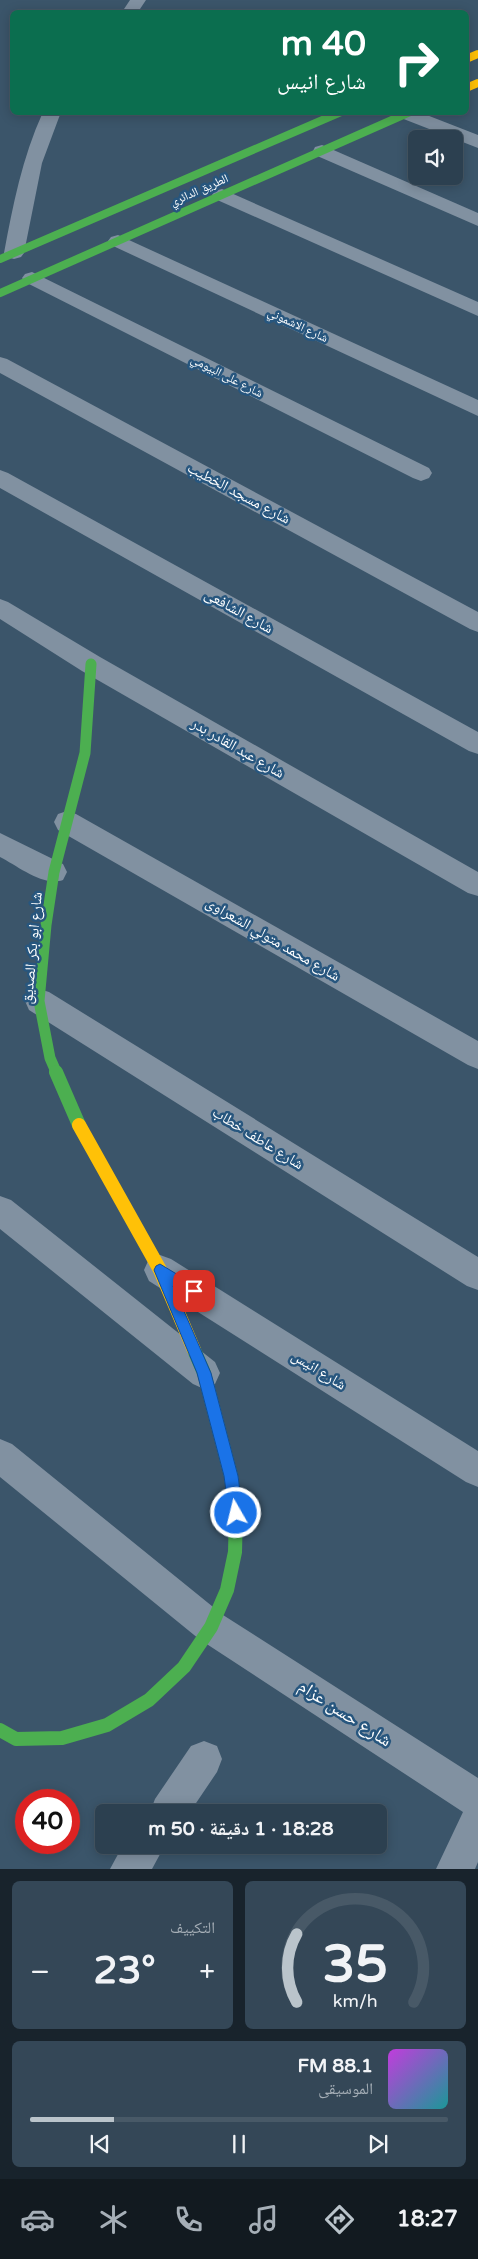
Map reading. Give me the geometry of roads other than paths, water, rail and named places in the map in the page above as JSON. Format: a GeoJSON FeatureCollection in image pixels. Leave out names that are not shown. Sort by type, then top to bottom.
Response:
{"type":"FeatureCollection","features":[{"type":"Feature","properties":{"kind":"main road","name":"الطريق الدائري"},"geometry":{"type":"LineString","coordinates":[[7,256],[334,115]]}},
{"type":"Feature","properties":{"kind":"main road","name":"الطريق الدائري"},"geometry":{"type":"LineString","coordinates":[[0,293],[403,115]]}},
{"type":"Feature","properties":{"kind":"main road","name":"شارع ابو بكر الصديق"},"geometry":{"type":"LineString","coordinates":[[0,1730],[16,1739],[62,1738],[107,1725],[149,1700],[184,1667],[211,1627],[226,1590],[235,1552],[236,1513],[231,1476],[204,1373],[160,1270],[76,1120],[50,1058],[39,1001],[46,925],[54,872],[85,754],[91,664]]}},
{"type":"Feature","properties":{"kind":"street"},"geometry":{"type":"LineString","coordinates":[[7,256],[28,178],[51,115]]}},
{"type":"Feature","properties":{"kind":"street"},"geometry":{"type":"LineString","coordinates":[[413,115],[478,142]]}},
{"type":"Feature","properties":{"kind":"street"},"geometry":{"type":"LineString","coordinates":[[322,151],[478,220]]}},
{"type":"Feature","properties":{"kind":"street"},"geometry":{"type":"LineString","coordinates":[[222,195],[478,310]]}},
{"type":"Feature","properties":{"kind":"street","name":"شارع الاشموني"},"geometry":{"type":"LineString","coordinates":[[118,241],[478,408]]}},
{"type":"Feature","properties":{"kind":"street","name":"شارع على البيومي"},"geometry":{"type":"LineString","coordinates":[[32,278],[421,473]]}},
{"type":"Feature","properties":{"kind":"street","name":"شارع مسجد الخطيب"},"geometry":{"type":"LineString","coordinates":[[0,364],[478,624]]}},
{"type":"Feature","properties":{"kind":"street","name":"شارع الشافعى"},"geometry":{"type":"LineString","coordinates":[[0,478],[478,744]]}},
{"type":"Feature","properties":{"kind":"street","name":"شارع عبد القادر بدر"},"geometry":{"type":"LineString","coordinates":[[0,608],[91,664],[478,885]]}},
{"type":"Feature","properties":{"kind":"street","name":"شارع محمد متولي الشعراوى"},"geometry":{"type":"LineString","coordinates":[[67,822],[478,1056]]}},
{"type":"Feature","properties":{"kind":"street"},"geometry":{"type":"LineString","coordinates":[[0,844],[54,872]]}},
{"type":"Feature","properties":{"kind":"street","name":"شارع عاطف خطاب"},"geometry":{"type":"LineString","coordinates":[[39,1001],[478,1275]]}},
{"type":"Feature","properties":{"kind":"street"},"geometry":{"type":"LineString","coordinates":[[0,1210],[204,1373]]}},
{"type":"Feature","properties":{"kind":"street","name":"شارع انيس"},"geometry":{"type":"LineString","coordinates":[[160,1270],[478,1470]]}},
{"type":"Feature","properties":{"kind":"street","name":"شارع حسن عزام"},"geometry":{"type":"LineString","coordinates":[[0,1456],[211,1627],[478,1800]]}},
{"type":"Feature","properties":{"kind":"street"},"geometry":{"type":"LineString","coordinates":[[173,1804],[204,1759]]}},
{"type":"Feature","properties":{"kind":"street"},"geometry":{"type":"LineString","coordinates":[[455,1869],[478,1822]]}},
{"type":"Feature","properties":{"kind":"street"},"geometry":{"type":"LineString","coordinates":[[129,1869],[140,1854]]}}]}
